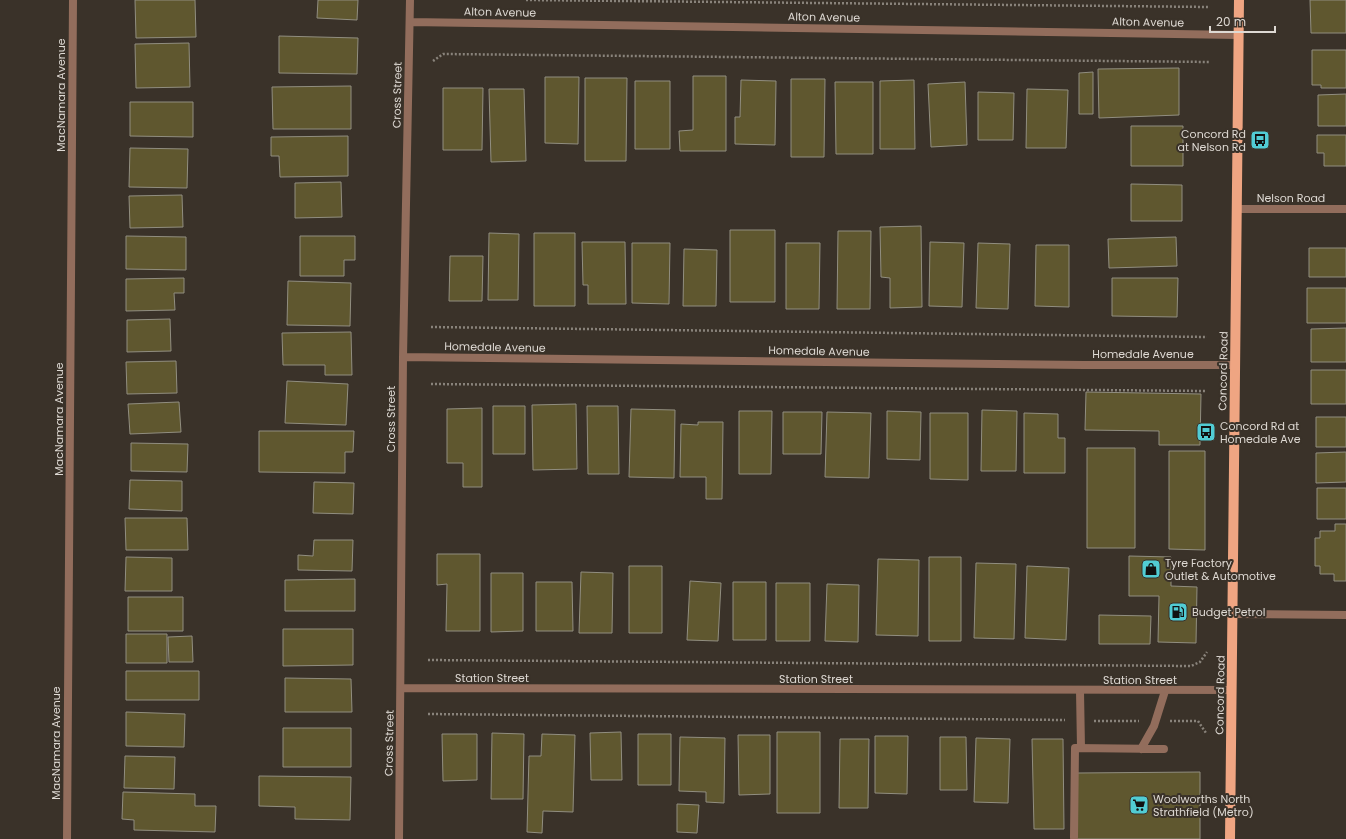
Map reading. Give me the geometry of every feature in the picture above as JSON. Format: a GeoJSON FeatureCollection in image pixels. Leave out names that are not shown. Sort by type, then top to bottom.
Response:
{"type":"FeatureCollection","features":[{"type":"Feature","properties":{"kind":"main road","name":"Concord Road"},"geometry":{"type":"LineString","coordinates":[[1230,839],[1239,0]]}},
{"type":"Feature","properties":{"kind":"street","name":"MacNamara Avenue"},"geometry":{"type":"LineString","coordinates":[[67,839],[73,0]]}},
{"type":"Feature","properties":{"kind":"street","name":"Cross Street"},"geometry":{"type":"LineString","coordinates":[[399,839],[403,357],[410,0]]}},
{"type":"Feature","properties":{"kind":"street","name":"Alton Avenue"},"geometry":{"type":"LineString","coordinates":[[410,22],[1238,35]]}},
{"type":"Feature","properties":{"kind":"street","name":"Nelson Road"},"geometry":{"type":"LineString","coordinates":[[1236,209],[1346,209]]}},
{"type":"Feature","properties":{"kind":"street","name":"Homedale Avenue"},"geometry":{"type":"LineString","coordinates":[[403,357],[1076,365],[1235,365]]}},
{"type":"Feature","properties":{"kind":"street"},"geometry":{"type":"LineString","coordinates":[[1232,614],[1346,615]]}},
{"type":"Feature","properties":{"kind":"street","name":"Station Street"},"geometry":{"type":"LineString","coordinates":[[401,688],[1080,691],[1232,690]]}},
{"type":"Feature","properties":{"kind":"street"},"geometry":{"type":"LineString","coordinates":[[1080,691],[1081,748]]}},
{"type":"Feature","properties":{"kind":"street"},"geometry":{"type":"LineString","coordinates":[[1141,749],[1156,721],[1165,691]]}},
{"type":"Feature","properties":{"kind":"street"},"geometry":{"type":"LineString","coordinates":[[1074,837],[1074,748],[1164,749]]}},
{"type":"Feature","properties":{"kind":"path"},"geometry":{"type":"LineString","coordinates":[[526,0],[1210,7]]}},
{"type":"Feature","properties":{"kind":"path"},"geometry":{"type":"LineString","coordinates":[[433,61],[443,54],[451,54],[1210,62]]}},
{"type":"Feature","properties":{"kind":"path"},"geometry":{"type":"LineString","coordinates":[[431,327],[1207,337]]}},
{"type":"Feature","properties":{"kind":"path"},"geometry":{"type":"LineString","coordinates":[[431,384],[1206,391]]}},
{"type":"Feature","properties":{"kind":"path"},"geometry":{"type":"LineString","coordinates":[[428,660],[1191,666],[1200,662],[1207,652]]}},
{"type":"Feature","properties":{"kind":"path"},"geometry":{"type":"LineString","coordinates":[[428,714],[1198,721],[1206,733]]}},
{"type":"Feature","properties":{"kind":"building"},"geometry":{"type":"Polygon","coordinates":[[[135,0],[195,0],[196,37],[136,38],[135,0]]]}},
{"type":"Feature","properties":{"kind":"building"},"geometry":{"type":"Polygon","coordinates":[[[318,0],[358,0],[357,20],[317,18],[318,0]]]}},
{"type":"Feature","properties":{"kind":"building"},"geometry":{"type":"Polygon","coordinates":[[[1310,0],[1346,0],[1346,33],[1311,33],[1310,0]]]}},
{"type":"Feature","properties":{"kind":"building"},"geometry":{"type":"Polygon","coordinates":[[[279,36],[358,38],[357,74],[279,73],[279,36]]]}},
{"type":"Feature","properties":{"kind":"building"},"geometry":{"type":"Polygon","coordinates":[[[189,43],[190,87],[136,88],[135,44],[189,43]]]}},
{"type":"Feature","properties":{"kind":"building"},"geometry":{"type":"Polygon","coordinates":[[[1312,50],[1346,50],[1346,88],[1321,88],[1321,85],[1312,85],[1312,50]]]}},
{"type":"Feature","properties":{"kind":"building"},"geometry":{"type":"Polygon","coordinates":[[[1179,68],[1179,115],[1099,118],[1098,69],[1179,68]]]}},
{"type":"Feature","properties":{"kind":"building"},"geometry":{"type":"Polygon","coordinates":[[[1093,72],[1093,114],[1079,114],[1079,73],[1093,72]]]}},
{"type":"Feature","properties":{"kind":"building"},"geometry":{"type":"Polygon","coordinates":[[[693,76],[726,76],[726,151],[680,151],[679,131],[693,130],[693,76]]]}},
{"type":"Feature","properties":{"kind":"building"},"geometry":{"type":"Polygon","coordinates":[[[545,77],[579,77],[578,144],[545,143],[545,77]]]}},
{"type":"Feature","properties":{"kind":"building"},"geometry":{"type":"Polygon","coordinates":[[[585,78],[627,78],[626,161],[585,161],[585,78]]]}},
{"type":"Feature","properties":{"kind":"building"},"geometry":{"type":"Polygon","coordinates":[[[791,79],[825,79],[824,157],[791,157],[791,79]]]}},
{"type":"Feature","properties":{"kind":"building"},"geometry":{"type":"Polygon","coordinates":[[[741,80],[776,81],[775,145],[735,144],[735,117],[740,117],[741,80]]]}},
{"type":"Feature","properties":{"kind":"building"},"geometry":{"type":"Polygon","coordinates":[[[914,80],[915,149],[880,149],[880,81],[914,80]]]}},
{"type":"Feature","properties":{"kind":"building"},"geometry":{"type":"Polygon","coordinates":[[[635,81],[670,81],[670,149],[635,149],[635,81]]]}},
{"type":"Feature","properties":{"kind":"building"},"geometry":{"type":"Polygon","coordinates":[[[835,82],[873,82],[873,154],[836,154],[835,82]]]}},
{"type":"Feature","properties":{"kind":"building"},"geometry":{"type":"Polygon","coordinates":[[[965,82],[967,145],[931,147],[928,84],[965,82]]]}},
{"type":"Feature","properties":{"kind":"building"},"geometry":{"type":"Polygon","coordinates":[[[351,86],[351,129],[273,129],[272,87],[351,86]]]}},
{"type":"Feature","properties":{"kind":"building"},"geometry":{"type":"Polygon","coordinates":[[[443,88],[483,88],[482,150],[443,150],[443,88]]]}},
{"type":"Feature","properties":{"kind":"building"},"geometry":{"type":"Polygon","coordinates":[[[489,89],[524,89],[526,161],[491,162],[489,89]]]}},
{"type":"Feature","properties":{"kind":"building"},"geometry":{"type":"Polygon","coordinates":[[[1027,89],[1068,90],[1066,148],[1026,148],[1027,89]]]}},
{"type":"Feature","properties":{"kind":"building"},"geometry":{"type":"Polygon","coordinates":[[[978,92],[1014,93],[1013,140],[978,140],[978,92]]]}},
{"type":"Feature","properties":{"kind":"building"},"geometry":{"type":"Polygon","coordinates":[[[1346,94],[1346,126],[1318,126],[1318,95],[1346,94]]]}},
{"type":"Feature","properties":{"kind":"building"},"geometry":{"type":"Polygon","coordinates":[[[130,102],[193,102],[193,137],[130,136],[130,102]]]}},
{"type":"Feature","properties":{"kind":"building"},"geometry":{"type":"Polygon","coordinates":[[[1131,126],[1183,126],[1183,166],[1131,166],[1131,126]]]}},
{"type":"Feature","properties":{"kind":"building"},"geometry":{"type":"Polygon","coordinates":[[[1317,135],[1346,135],[1346,166],[1324,166],[1324,153],[1317,153],[1317,135]]]}},
{"type":"Feature","properties":{"kind":"building"},"geometry":{"type":"Polygon","coordinates":[[[348,136],[348,176],[280,177],[279,156],[271,156],[271,137],[348,136]]]}},
{"type":"Feature","properties":{"kind":"building"},"geometry":{"type":"Polygon","coordinates":[[[130,148],[188,149],[187,188],[129,187],[130,148]]]}},
{"type":"Feature","properties":{"kind":"building"},"geometry":{"type":"Polygon","coordinates":[[[341,182],[342,217],[295,218],[295,183],[341,182]]]}},
{"type":"Feature","properties":{"kind":"building"},"geometry":{"type":"Polygon","coordinates":[[[1131,184],[1182,185],[1182,221],[1131,221],[1131,184]]]}},
{"type":"Feature","properties":{"kind":"building"},"geometry":{"type":"Polygon","coordinates":[[[182,195],[183,227],[130,228],[129,196],[182,195]]]}},
{"type":"Feature","properties":{"kind":"building"},"geometry":{"type":"Polygon","coordinates":[[[921,226],[922,307],[890,308],[890,278],[881,277],[880,227],[921,226]]]}},
{"type":"Feature","properties":{"kind":"building"},"geometry":{"type":"Polygon","coordinates":[[[730,230],[775,230],[775,302],[730,302],[730,230]]]}},
{"type":"Feature","properties":{"kind":"building"},"geometry":{"type":"Polygon","coordinates":[[[838,231],[871,231],[870,309],[837,309],[838,231]]]}},
{"type":"Feature","properties":{"kind":"building"},"geometry":{"type":"Polygon","coordinates":[[[489,233],[519,234],[518,300],[488,300],[489,233]]]}},
{"type":"Feature","properties":{"kind":"building"},"geometry":{"type":"Polygon","coordinates":[[[534,233],[575,233],[575,306],[534,306],[534,233]]]}},
{"type":"Feature","properties":{"kind":"building"},"geometry":{"type":"Polygon","coordinates":[[[126,236],[186,237],[186,270],[126,269],[126,236]]]}},
{"type":"Feature","properties":{"kind":"building"},"geometry":{"type":"Polygon","coordinates":[[[300,236],[355,236],[355,260],[344,260],[344,276],[300,276],[300,236]]]}},
{"type":"Feature","properties":{"kind":"building"},"geometry":{"type":"Polygon","coordinates":[[[1176,237],[1177,266],[1109,268],[1108,239],[1176,237]]]}},
{"type":"Feature","properties":{"kind":"building"},"geometry":{"type":"Polygon","coordinates":[[[582,242],[625,242],[626,304],[588,304],[588,285],[583,285],[582,242]]]}},
{"type":"Feature","properties":{"kind":"building"},"geometry":{"type":"Polygon","coordinates":[[[930,242],[964,243],[962,307],[929,306],[930,242]]]}},
{"type":"Feature","properties":{"kind":"building"},"geometry":{"type":"Polygon","coordinates":[[[632,243],[670,243],[669,304],[632,303],[632,243]]]}},
{"type":"Feature","properties":{"kind":"building"},"geometry":{"type":"Polygon","coordinates":[[[786,243],[820,243],[819,309],[786,309],[786,243]]]}},
{"type":"Feature","properties":{"kind":"building"},"geometry":{"type":"Polygon","coordinates":[[[978,243],[1010,244],[1008,309],[976,308],[978,243]]]}},
{"type":"Feature","properties":{"kind":"building"},"geometry":{"type":"Polygon","coordinates":[[[1036,245],[1069,245],[1069,307],[1035,306],[1036,245]]]}},
{"type":"Feature","properties":{"kind":"building"},"geometry":{"type":"Polygon","coordinates":[[[1309,248],[1346,248],[1346,277],[1309,277],[1309,248]]]}},
{"type":"Feature","properties":{"kind":"building"},"geometry":{"type":"Polygon","coordinates":[[[684,249],[717,250],[716,306],[683,306],[684,249]]]}},
{"type":"Feature","properties":{"kind":"building"},"geometry":{"type":"Polygon","coordinates":[[[450,256],[483,256],[482,301],[449,301],[450,256]]]}},
{"type":"Feature","properties":{"kind":"building"},"geometry":{"type":"Polygon","coordinates":[[[184,278],[184,293],[174,293],[175,310],[126,311],[126,279],[184,278]]]}},
{"type":"Feature","properties":{"kind":"building"},"geometry":{"type":"Polygon","coordinates":[[[1112,278],[1178,278],[1177,317],[1112,316],[1112,278]]]}},
{"type":"Feature","properties":{"kind":"building"},"geometry":{"type":"Polygon","coordinates":[[[288,281],[351,283],[350,326],[287,325],[288,281]]]}},
{"type":"Feature","properties":{"kind":"building"},"geometry":{"type":"Polygon","coordinates":[[[1307,288],[1346,288],[1346,323],[1307,323],[1307,288]]]}},
{"type":"Feature","properties":{"kind":"building"},"geometry":{"type":"Polygon","coordinates":[[[170,319],[171,351],[127,352],[127,320],[170,319]]]}},
{"type":"Feature","properties":{"kind":"building"},"geometry":{"type":"Polygon","coordinates":[[[1346,328],[1346,362],[1311,362],[1311,329],[1346,328]]]}},
{"type":"Feature","properties":{"kind":"building"},"geometry":{"type":"Polygon","coordinates":[[[351,332],[352,375],[325,375],[325,365],[283,365],[282,333],[351,332]]]}},
{"type":"Feature","properties":{"kind":"building"},"geometry":{"type":"Polygon","coordinates":[[[176,361],[177,393],[127,394],[126,362],[176,361]]]}},
{"type":"Feature","properties":{"kind":"building"},"geometry":{"type":"Polygon","coordinates":[[[1311,370],[1346,370],[1346,404],[1311,404],[1311,370]]]}},
{"type":"Feature","properties":{"kind":"building"},"geometry":{"type":"Polygon","coordinates":[[[287,381],[348,384],[346,425],[285,423],[287,381]]]}},
{"type":"Feature","properties":{"kind":"building"},"geometry":{"type":"Polygon","coordinates":[[[1086,392],[1201,394],[1200,445],[1159,445],[1159,431],[1085,430],[1086,392]]]}},
{"type":"Feature","properties":{"kind":"building"},"geometry":{"type":"Polygon","coordinates":[[[179,402],[181,432],[130,434],[128,404],[179,402]]]}},
{"type":"Feature","properties":{"kind":"building"},"geometry":{"type":"Polygon","coordinates":[[[576,404],[577,469],[533,470],[532,405],[576,404]]]}},
{"type":"Feature","properties":{"kind":"building"},"geometry":{"type":"Polygon","coordinates":[[[493,406],[525,406],[525,454],[493,454],[493,406]]]}},
{"type":"Feature","properties":{"kind":"building"},"geometry":{"type":"Polygon","coordinates":[[[587,406],[618,406],[619,474],[588,474],[587,406]]]}},
{"type":"Feature","properties":{"kind":"building"},"geometry":{"type":"Polygon","coordinates":[[[482,408],[482,487],[463,487],[463,463],[447,463],[447,409],[482,408]]]}},
{"type":"Feature","properties":{"kind":"building"},"geometry":{"type":"Polygon","coordinates":[[[631,409],[675,410],[674,478],[629,477],[631,409]]]}},
{"type":"Feature","properties":{"kind":"building"},"geometry":{"type":"Polygon","coordinates":[[[982,410],[1017,411],[1016,471],[981,471],[982,410]]]}},
{"type":"Feature","properties":{"kind":"building"},"geometry":{"type":"Polygon","coordinates":[[[739,411],[772,411],[771,474],[739,474],[739,411]]]}},
{"type":"Feature","properties":{"kind":"building"},"geometry":{"type":"Polygon","coordinates":[[[887,411],[921,412],[920,460],[887,459],[887,411]]]}},
{"type":"Feature","properties":{"kind":"building"},"geometry":{"type":"Polygon","coordinates":[[[783,412],[822,412],[821,454],[783,454],[783,412]]]}},
{"type":"Feature","properties":{"kind":"building"},"geometry":{"type":"Polygon","coordinates":[[[827,412],[871,413],[869,478],[825,477],[827,412]]]}},
{"type":"Feature","properties":{"kind":"building"},"geometry":{"type":"Polygon","coordinates":[[[930,413],[968,413],[968,480],[930,479],[930,413]]]}},
{"type":"Feature","properties":{"kind":"building"},"geometry":{"type":"Polygon","coordinates":[[[1024,413],[1058,414],[1058,438],[1065,438],[1065,473],[1024,473],[1024,413]]]}},
{"type":"Feature","properties":{"kind":"building"},"geometry":{"type":"Polygon","coordinates":[[[1316,417],[1346,417],[1346,447],[1316,447],[1316,417]]]}},
{"type":"Feature","properties":{"kind":"building"},"geometry":{"type":"Polygon","coordinates":[[[698,422],[723,422],[722,499],[706,499],[706,477],[680,477],[681,424],[698,425],[698,422]]]}},
{"type":"Feature","properties":{"kind":"building"},"geometry":{"type":"Polygon","coordinates":[[[259,431],[354,431],[353,452],[345,452],[345,473],[259,472],[259,431]]]}},
{"type":"Feature","properties":{"kind":"building"},"geometry":{"type":"Polygon","coordinates":[[[131,443],[188,444],[187,472],[131,471],[131,443]]]}},
{"type":"Feature","properties":{"kind":"building"},"geometry":{"type":"Polygon","coordinates":[[[1087,448],[1135,448],[1135,548],[1087,548],[1087,448]]]}},
{"type":"Feature","properties":{"kind":"building"},"geometry":{"type":"Polygon","coordinates":[[[1169,451],[1205,451],[1205,550],[1169,549],[1169,451]]]}},
{"type":"Feature","properties":{"kind":"building"},"geometry":{"type":"Polygon","coordinates":[[[1346,452],[1346,482],[1316,483],[1316,453],[1346,452]]]}},
{"type":"Feature","properties":{"kind":"building"},"geometry":{"type":"Polygon","coordinates":[[[130,480],[182,481],[182,511],[129,509],[130,480]]]}},
{"type":"Feature","properties":{"kind":"building"},"geometry":{"type":"Polygon","coordinates":[[[314,482],[354,483],[353,514],[313,513],[314,482]]]}},
{"type":"Feature","properties":{"kind":"building"},"geometry":{"type":"Polygon","coordinates":[[[1317,488],[1346,488],[1346,519],[1317,519],[1317,488]]]}},
{"type":"Feature","properties":{"kind":"building"},"geometry":{"type":"Polygon","coordinates":[[[125,518],[187,518],[188,550],[126,550],[125,518]]]}},
{"type":"Feature","properties":{"kind":"building"},"geometry":{"type":"Polygon","coordinates":[[[1335,524],[1346,524],[1346,581],[1334,581],[1334,574],[1320,574],[1320,566],[1315,566],[1315,538],[1320,538],[1320,531],[1335,531],[1335,524]]]}},
{"type":"Feature","properties":{"kind":"building"},"geometry":{"type":"Polygon","coordinates":[[[314,540],[353,540],[352,571],[298,570],[298,555],[313,556],[314,540]]]}},
{"type":"Feature","properties":{"kind":"building"},"geometry":{"type":"Polygon","coordinates":[[[437,554],[480,554],[480,631],[446,631],[447,584],[437,585],[437,554]]]}},
{"type":"Feature","properties":{"kind":"building"},"geometry":{"type":"Polygon","coordinates":[[[1129,556],[1171,557],[1171,586],[1197,587],[1196,643],[1158,642],[1159,596],[1129,596],[1129,556]]]}},
{"type":"Feature","properties":{"kind":"building"},"geometry":{"type":"Polygon","coordinates":[[[126,557],[172,558],[172,591],[125,591],[126,557]]]}},
{"type":"Feature","properties":{"kind":"building"},"geometry":{"type":"Polygon","coordinates":[[[929,557],[961,557],[961,641],[929,641],[929,557]]]}},
{"type":"Feature","properties":{"kind":"building"},"geometry":{"type":"Polygon","coordinates":[[[878,559],[919,560],[918,636],[876,635],[878,559]]]}},
{"type":"Feature","properties":{"kind":"building"},"geometry":{"type":"Polygon","coordinates":[[[976,563],[1016,564],[1014,639],[974,638],[976,563]]]}},
{"type":"Feature","properties":{"kind":"building"},"geometry":{"type":"Polygon","coordinates":[[[629,566],[662,566],[662,633],[629,633],[629,566]]]}},
{"type":"Feature","properties":{"kind":"building"},"geometry":{"type":"Polygon","coordinates":[[[1027,566],[1069,568],[1066,640],[1025,638],[1027,566]]]}},
{"type":"Feature","properties":{"kind":"building"},"geometry":{"type":"Polygon","coordinates":[[[581,572],[613,573],[612,633],[579,633],[581,572]]]}},
{"type":"Feature","properties":{"kind":"building"},"geometry":{"type":"Polygon","coordinates":[[[491,573],[523,573],[523,631],[491,632],[491,573]]]}},
{"type":"Feature","properties":{"kind":"building"},"geometry":{"type":"Polygon","coordinates":[[[355,579],[355,611],[285,611],[285,580],[355,579]]]}},
{"type":"Feature","properties":{"kind":"building"},"geometry":{"type":"Polygon","coordinates":[[[690,581],[721,583],[718,641],[687,640],[690,581]]]}},
{"type":"Feature","properties":{"kind":"building"},"geometry":{"type":"Polygon","coordinates":[[[536,582],[572,582],[573,631],[536,631],[536,582]]]}},
{"type":"Feature","properties":{"kind":"building"},"geometry":{"type":"Polygon","coordinates":[[[733,582],[766,582],[766,640],[733,640],[733,582]]]}},
{"type":"Feature","properties":{"kind":"building"},"geometry":{"type":"Polygon","coordinates":[[[776,583],[810,583],[810,641],[776,641],[776,583]]]}},
{"type":"Feature","properties":{"kind":"building"},"geometry":{"type":"Polygon","coordinates":[[[827,584],[859,585],[858,642],[825,641],[827,584]]]}},
{"type":"Feature","properties":{"kind":"building"},"geometry":{"type":"Polygon","coordinates":[[[128,597],[183,597],[183,631],[128,631],[128,597]]]}},
{"type":"Feature","properties":{"kind":"building"},"geometry":{"type":"Polygon","coordinates":[[[1099,615],[1151,616],[1150,644],[1099,644],[1099,615]]]}},
{"type":"Feature","properties":{"kind":"building"},"geometry":{"type":"Polygon","coordinates":[[[283,629],[353,629],[353,665],[283,666],[283,629]]]}},
{"type":"Feature","properties":{"kind":"building"},"geometry":{"type":"Polygon","coordinates":[[[126,634],[167,634],[167,663],[126,663],[126,634]]]}},
{"type":"Feature","properties":{"kind":"building"},"geometry":{"type":"Polygon","coordinates":[[[192,636],[193,662],[169,662],[168,637],[192,636]]]}},
{"type":"Feature","properties":{"kind":"building"},"geometry":{"type":"Polygon","coordinates":[[[126,671],[199,671],[199,700],[126,700],[126,671]]]}},
{"type":"Feature","properties":{"kind":"building"},"geometry":{"type":"Polygon","coordinates":[[[285,678],[351,679],[352,712],[285,712],[285,678]]]}},
{"type":"Feature","properties":{"kind":"building"},"geometry":{"type":"Polygon","coordinates":[[[126,712],[185,714],[184,747],[126,746],[126,712]]]}},
{"type":"Feature","properties":{"kind":"building"},"geometry":{"type":"Polygon","coordinates":[[[283,728],[351,728],[351,767],[283,767],[283,728]]]}},
{"type":"Feature","properties":{"kind":"building"},"geometry":{"type":"Polygon","coordinates":[[[621,732],[622,780],[591,780],[590,733],[621,732]]]}},
{"type":"Feature","properties":{"kind":"building"},"geometry":{"type":"Polygon","coordinates":[[[777,732],[820,732],[820,813],[777,813],[777,732]]]}},
{"type":"Feature","properties":{"kind":"building"},"geometry":{"type":"Polygon","coordinates":[[[492,733],[524,734],[523,799],[491,799],[492,733]]]}},
{"type":"Feature","properties":{"kind":"building"},"geometry":{"type":"Polygon","coordinates":[[[442,734],[477,734],[477,780],[443,781],[442,734]]]}},
{"type":"Feature","properties":{"kind":"building"},"geometry":{"type":"Polygon","coordinates":[[[542,734],[575,735],[573,812],[543,811],[542,833],[527,832],[529,756],[541,756],[542,734]]]}},
{"type":"Feature","properties":{"kind":"building"},"geometry":{"type":"Polygon","coordinates":[[[638,734],[671,734],[671,785],[638,785],[638,734]]]}},
{"type":"Feature","properties":{"kind":"building"},"geometry":{"type":"Polygon","coordinates":[[[738,735],[770,735],[770,794],[739,795],[738,735]]]}},
{"type":"Feature","properties":{"kind":"building"},"geometry":{"type":"Polygon","coordinates":[[[875,736],[908,736],[907,794],[875,793],[875,736]]]}},
{"type":"Feature","properties":{"kind":"building"},"geometry":{"type":"Polygon","coordinates":[[[680,737],[725,738],[724,803],[706,802],[706,792],[679,791],[680,737]]]}},
{"type":"Feature","properties":{"kind":"building"},"geometry":{"type":"Polygon","coordinates":[[[940,737],[966,737],[967,790],[940,790],[940,737]]]}},
{"type":"Feature","properties":{"kind":"building"},"geometry":{"type":"Polygon","coordinates":[[[976,738],[1010,739],[1008,803],[974,802],[976,738]]]}},
{"type":"Feature","properties":{"kind":"building"},"geometry":{"type":"Polygon","coordinates":[[[840,739],[869,739],[868,808],[839,808],[840,739]]]}},
{"type":"Feature","properties":{"kind":"building"},"geometry":{"type":"Polygon","coordinates":[[[1032,739],[1063,739],[1064,829],[1034,829],[1032,739]]]}},
{"type":"Feature","properties":{"kind":"building"},"geometry":{"type":"Polygon","coordinates":[[[125,756],[175,757],[174,789],[124,788],[125,756]]]}},
{"type":"Feature","properties":{"kind":"building","name":"Woolworths North Strathfield (Metro)"},"geometry":{"type":"Polygon","coordinates":[[[1200,772],[1200,839],[1071,839],[1077,773],[1200,772]]]}},
{"type":"Feature","properties":{"kind":"building"},"geometry":{"type":"Polygon","coordinates":[[[259,776],[351,777],[350,820],[295,819],[295,807],[259,806],[259,776]]]}},
{"type":"Feature","properties":{"kind":"building"},"geometry":{"type":"Polygon","coordinates":[[[123,792],[195,794],[195,806],[216,806],[215,832],[134,830],[134,820],[122,819],[123,792]]]}},
{"type":"Feature","properties":{"kind":"building"},"geometry":{"type":"Polygon","coordinates":[[[677,804],[699,805],[697,833],[677,832],[677,804]]]}},
{"type":"Feature","properties":{"kind":"place","name":"Concord Rd at Nelson Rd"},"geometry":{"type":"Point","coordinates":[1260,140]}},
{"type":"Feature","properties":{"kind":"place","name":"Concord Rd at Homedale Ave"},"geometry":{"type":"Point","coordinates":[1206,432]}},
{"type":"Feature","properties":{"kind":"place","name":"Tyre Factory Outlet & Automotive"},"geometry":{"type":"Point","coordinates":[1151,569]}},
{"type":"Feature","properties":{"kind":"place","name":"Budget Petrol"},"geometry":{"type":"Point","coordinates":[1178,612]}},
{"type":"Feature","properties":{"kind":"place","name":"Woolworths North Strathfield (Metro)"},"geometry":{"type":"Point","coordinates":[1139,805]}}]}
